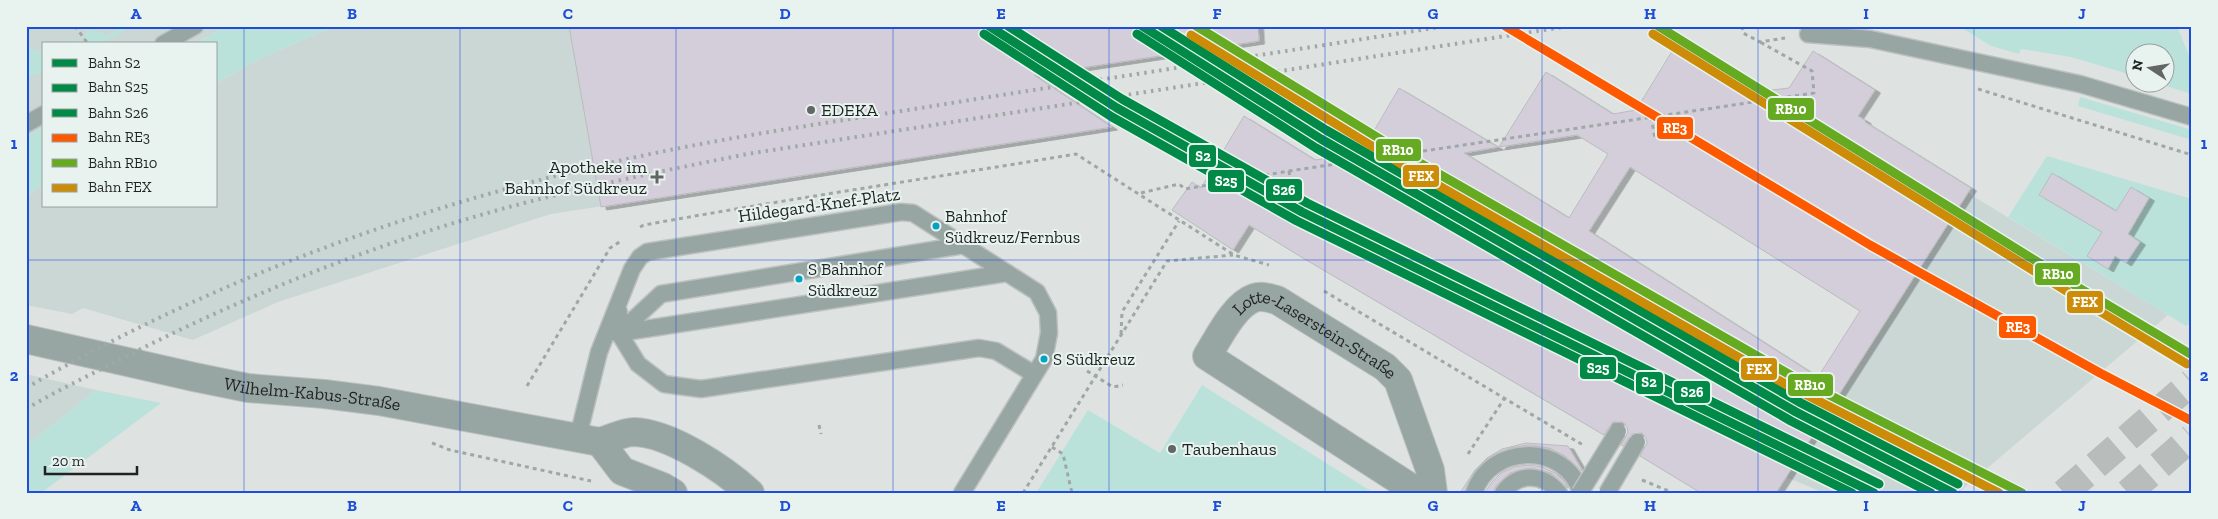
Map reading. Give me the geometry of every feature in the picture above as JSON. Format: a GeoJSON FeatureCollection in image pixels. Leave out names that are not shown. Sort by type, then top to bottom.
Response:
{"type":"FeatureCollection","features":[{"type":"Feature","properties":{"kind":"street","name":"Lotte-Laserstein-Straße"},"geometry":{"type":"LineString","coordinates":[[1419,493],[1207,356],[1239,307],[1254,298],[1266,296],[1277,300],[1385,367],[1398,380],[1430,470],[1434,493]]}},
{"type":"Feature","properties":{"kind":"street","name":"Wilhelm-Kabus-Straße"},"geometry":{"type":"LineString","coordinates":[[26,339],[194,378],[248,388],[324,394],[379,401],[589,440],[633,432],[677,445],[702,457],[723,470],[750,493]]}},
{"type":"Feature","properties":{"kind":"street"},"geometry":{"type":"LineString","coordinates":[[589,440],[622,471],[664,487],[673,493]]}},
{"type":"Feature","properties":{"kind":"lane"},"geometry":{"type":"LineString","coordinates":[[167,42],[195,26]]}},
{"type":"Feature","properties":{"kind":"lane"},"geometry":{"type":"LineString","coordinates":[[1808,34],[1870,38],[2080,84],[2192,117]]}},
{"type":"Feature","properties":{"kind":"lane"},"geometry":{"type":"LineString","coordinates":[[26,124],[42,115]]}},
{"type":"Feature","properties":{"kind":"lane","name":"Hildegard-Knef-Platz"},"geometry":{"type":"LineString","coordinates":[[589,440],[599,352],[632,269],[640,257],[647,252],[901,212],[913,213],[1037,292],[1048,313],[1049,333],[1044,359],[962,493]]}},
{"type":"Feature","properties":{"kind":"lane"},"geometry":{"type":"LineString","coordinates":[[599,352],[661,294],[964,245]]}},
{"type":"Feature","properties":{"kind":"lane"},"geometry":{"type":"LineString","coordinates":[[619,333],[1007,272]]}},
{"type":"Feature","properties":{"kind":"lane"},"geometry":{"type":"LineString","coordinates":[[619,304],[619,333],[638,364],[664,384],[701,389],[979,348],[996,351],[1034,374]]}},
{"type":"Feature","properties":{"kind":"lane"},"geometry":{"type":"LineString","coordinates":[[1581,493],[1618,431]]}},
{"type":"Feature","properties":{"kind":"lane"},"geometry":{"type":"LineString","coordinates":[[1607,493],[1636,442]]}},
{"type":"Feature","properties":{"kind":"lane"},"geometry":{"type":"LineString","coordinates":[[1474,493],[1483,476],[1496,464],[1506,458],[1534,454],[1557,462],[1570,473],[1581,493]]}},
{"type":"Feature","properties":{"kind":"lane"},"geometry":{"type":"LineString","coordinates":[[1503,493],[1515,481],[1532,477],[1542,478],[1550,482],[1559,492]]}},
{"type":"Feature","properties":{"kind":"path"},"geometry":{"type":"LineString","coordinates":[[75,26],[87,42]]}},
{"type":"Feature","properties":{"kind":"path"},"geometry":{"type":"LineString","coordinates":[[1140,194],[1179,184],[1185,189],[1289,171],[1814,93],[1812,71],[1743,33],[1742,26]]}},
{"type":"Feature","properties":{"kind":"path"},"geometry":{"type":"LineString","coordinates":[[1760,42],[1808,34]]}},
{"type":"Feature","properties":{"kind":"path"},"geometry":{"type":"LineString","coordinates":[[1778,98],[1781,117]]}},
{"type":"Feature","properties":{"kind":"path"},"geometry":{"type":"LineString","coordinates":[[1651,117],[1655,138]]}},
{"type":"Feature","properties":{"kind":"path"},"geometry":{"type":"LineString","coordinates":[[2080,122],[2192,155]]}},
{"type":"Feature","properties":{"kind":"path"},"geometry":{"type":"LineString","coordinates":[[1420,152],[1422,172]]}},
{"type":"Feature","properties":{"kind":"path"},"geometry":{"type":"LineString","coordinates":[[637,230],[644,225],[723,211],[1076,154],[1234,255],[1277,268]]}},
{"type":"Feature","properties":{"kind":"path"},"geometry":{"type":"LineString","coordinates":[[1289,171],[1292,192]]}},
{"type":"Feature","properties":{"kind":"path"},"geometry":{"type":"LineString","coordinates":[[1121,335],[1122,312],[1179,220]]}},
{"type":"Feature","properties":{"kind":"path"},"geometry":{"type":"LineString","coordinates":[[527,386],[610,248],[624,239]]}},
{"type":"Feature","properties":{"kind":"path"},"geometry":{"type":"LineString","coordinates":[[1023,493],[1167,261],[1234,255]]}},
{"type":"Feature","properties":{"kind":"path"},"geometry":{"type":"LineString","coordinates":[[1319,288],[1585,447]]}},
{"type":"Feature","properties":{"kind":"path"},"geometry":{"type":"LineString","coordinates":[[1087,371],[1113,387],[1123,385]]}},
{"type":"Feature","properties":{"kind":"path"},"geometry":{"type":"LineString","coordinates":[[1464,461],[1504,399]]}},
{"type":"Feature","properties":{"kind":"path"},"geometry":{"type":"LineString","coordinates":[[819,425],[821,434]]}},
{"type":"Feature","properties":{"kind":"path"},"geometry":{"type":"LineString","coordinates":[[1052,447],[1063,454],[1072,493]]}},
{"type":"Feature","properties":{"kind":"path"},"geometry":{"type":"LineString","coordinates":[[1640,479],[1674,493]]}},
{"type":"Feature","properties":{"kind":"shaded area"},"geometry":{"type":"Polygon","coordinates":[[[26,26],[226,26],[198,42],[42,42],[42,128],[26,137],[26,26]]]}},
{"type":"Feature","properties":{"kind":"shaded area"},"geometry":{"type":"Polygon","coordinates":[[[335,26],[596,26],[741,185],[551,214],[278,302],[193,340],[83,308],[72,314],[26,305],[26,196],[42,185],[42,208],[218,208],[218,82],[259,59],[335,26]]]}},
{"type":"Feature","properties":{"kind":"shaded area"},"geometry":{"type":"Polygon","coordinates":[[[1968,193],[2168,315],[1958,493],[1824,493],[1786,477],[1968,193]]]}},
{"type":"Feature","properties":{"kind":"shaded area"},"geometry":{"type":"Polygon","coordinates":[[[26,374],[96,390],[26,446],[26,374]]]}},
{"type":"Feature","properties":{"kind":"green space"},"geometry":{"type":"Polygon","coordinates":[[[123,26],[133,26],[104,42],[83,42],[88,29],[108,35],[123,26]]]}},
{"type":"Feature","properties":{"kind":"green space"},"geometry":{"type":"Polygon","coordinates":[[[226,26],[335,26],[259,59],[218,82],[218,42],[198,42],[226,26]]]}},
{"type":"Feature","properties":{"kind":"green space"},"geometry":{"type":"Polygon","coordinates":[[[1959,26],[2177,26],[2192,63],[2192,94],[2176,89],[2176,42],[2126,42],[2126,73],[2071,57],[2021,49],[2019,54],[1991,46],[1959,26]]]}},
{"type":"Feature","properties":{"kind":"green space"},"geometry":{"type":"Polygon","coordinates":[[[26,47],[42,51],[42,72],[26,79],[26,47]]]}},
{"type":"Feature","properties":{"kind":"green space"},"geometry":{"type":"Polygon","coordinates":[[[2080,97],[2192,130],[2192,140],[2078,106],[2080,97]]]}},
{"type":"Feature","properties":{"kind":"green space"},"geometry":{"type":"Polygon","coordinates":[[[42,128],[42,185],[26,196],[26,137],[42,128]]]}},
{"type":"Feature","properties":{"kind":"green space"},"geometry":{"type":"Polygon","coordinates":[[[2047,156],[2192,199],[2192,321],[2186,326],[2008,217],[2047,156]]]}},
{"type":"Feature","properties":{"kind":"green space"},"geometry":{"type":"Polygon","coordinates":[[[1202,385],[1374,493],[1036,493],[1088,410],[1160,453],[1202,385]]]}},
{"type":"Feature","properties":{"kind":"green space"},"geometry":{"type":"Polygon","coordinates":[[[96,390],[161,403],[41,493],[26,493],[26,446],[96,390]]]}},
{"type":"Feature","properties":{"kind":"building"},"geometry":{"type":"Polygon","coordinates":[[[569,26],[1258,26],[1259,41],[1034,75],[1112,127],[601,207],[569,26]]]}},
{"type":"Feature","properties":{"kind":"building"},"geometry":{"type":"Polygon","coordinates":[[[1674,48],[1747,93],[1789,88],[1813,51],[1875,90],[1858,116],[1971,188],[1776,493],[1701,493],[1640,456],[1647,443],[1642,433],[1632,434],[1623,446],[1621,445],[1628,432],[1623,422],[1613,422],[1604,435],[1249,225],[1233,250],[1172,210],[1192,182],[1201,188],[1244,116],[1315,160],[1361,153],[1399,88],[1498,147],[1464,153],[1569,218],[1608,154],[1577,135],[1499,147],[1546,72],[1613,114],[1636,110],[1674,48]],[[1630,167],[1589,231],[1818,377],[1860,311],[1630,167]]]}},
{"type":"Feature","properties":{"kind":"building"},"geometry":{"type":"Polygon","coordinates":[[[2052,173],[2116,211],[2131,187],[2149,198],[2128,234],[2140,242],[2126,263],[2115,256],[2108,269],[2087,256],[2102,232],[2039,195],[2052,173]]]}},
{"type":"Feature","properties":{"kind":"building"},"geometry":{"type":"Polygon","coordinates":[[[1526,443],[1568,446],[1582,470],[1565,456],[1549,448],[1529,445],[1510,448],[1489,457],[1474,472],[1464,493],[1460,493],[1475,470],[1487,458],[1502,449],[1526,443]]]}},
{"type":"Feature","properties":{"kind":"building"},"geometry":{"type":"Polygon","coordinates":[[[1528,465],[1542,467],[1555,473],[1565,482],[1568,488],[1551,473],[1530,468],[1510,473],[1496,486],[1493,493],[1485,493],[1491,483],[1501,473],[1514,467],[1528,465]]]}},
{"type":"Feature","properties":{"kind":"tunnel"},"geometry":{"type":"LineString","coordinates":[[2064,493],[2192,382]]}},
{"type":"Feature","properties":{"kind":"tunnel"},"geometry":{"type":"LineString","coordinates":[[2128,493],[2192,437]]}},
{"type":"Feature","properties":{"kind":"railway"},"geometry":{"type":"LineString","coordinates":[[26,388],[97,349],[169,313],[243,280],[318,250],[394,223],[471,199],[549,178],[627,159],[755,134],[1446,26]]}},
{"type":"Feature","properties":{"kind":"railway"},"geometry":{"type":"LineString","coordinates":[[26,409],[173,333],[271,289],[371,250],[422,233],[552,196],[747,154],[1570,26]]}},
{"type":"Feature","properties":{"kind":"rail line","name":"S2"},"geometry":{"type":"LineString","coordinates":[[989,26],[1117,108],[1302,212],[1874,493]]}},
{"type":"Feature","properties":{"kind":"rail line","name":"S26"},"geometry":{"type":"LineString","coordinates":[[1008,26],[1122,99],[1307,203],[1879,484]]}},
{"type":"Feature","properties":{"kind":"rail line","name":"S2"},"geometry":{"type":"LineString","coordinates":[[1142,26],[1321,139],[1796,412],[1953,493]]}},
{"type":"Feature","properties":{"kind":"rail line","name":"S26"},"geometry":{"type":"LineString","coordinates":[[1161,26],[1326,130],[1801,403],[1958,484]]}},
{"type":"Feature","properties":{"kind":"rail line","name":"RB10"},"geometry":{"type":"LineString","coordinates":[[1196,26],[1411,158],[1792,376],[2022,493]]}},
{"type":"Feature","properties":{"kind":"rail line","name":"RE3"},"geometry":{"type":"LineString","coordinates":[[1505,26],[1870,245],[2100,373],[2192,421]]}},
{"type":"Feature","properties":{"kind":"rail line","name":"RB10"},"geometry":{"type":"LineString","coordinates":[[1658,26],[2081,289],[2192,355]]}},
{"type":"Feature","properties":{"kind":"rail line","name":"S25"},"geometry":{"type":"LineString","coordinates":[[984,34],[1112,117],[1297,221],[1852,493]]}},
{"type":"Feature","properties":{"kind":"rail line","name":"S25"},"geometry":{"type":"LineString","coordinates":[[1137,34],[1316,148],[1791,421],[1931,493]]}},
{"type":"Feature","properties":{"kind":"rail line","name":"FEX"},"geometry":{"type":"LineString","coordinates":[[1653,34],[2187,364]]}},
{"type":"Feature","properties":{"kind":"rail line","name":"FEX"},"geometry":{"type":"LineString","coordinates":[[1191,35],[1406,167],[1787,385],[1999,493]]}},
{"type":"Feature","properties":{"kind":"place","name":"EDEKA"},"geometry":{"type":"Point","coordinates":[811,110]}},
{"type":"Feature","properties":{"kind":"place","name":"Apotheke im Bahnhof Südkreuz"},"geometry":{"type":"Point","coordinates":[657,177]}},
{"type":"Feature","properties":{"kind":"place","name":"Bahnhof Südkreuz/Fernbus"},"geometry":{"type":"Point","coordinates":[936,226]}},
{"type":"Feature","properties":{"kind":"place","name":"S Bahnhof Südkreuz"},"geometry":{"type":"Point","coordinates":[799,279]}},
{"type":"Feature","properties":{"kind":"place","name":"S Südkreuz"},"geometry":{"type":"Point","coordinates":[1044,359]}},
{"type":"Feature","properties":{"kind":"place","name":"Taubenhaus"},"geometry":{"type":"Point","coordinates":[1172,449]}}]}
